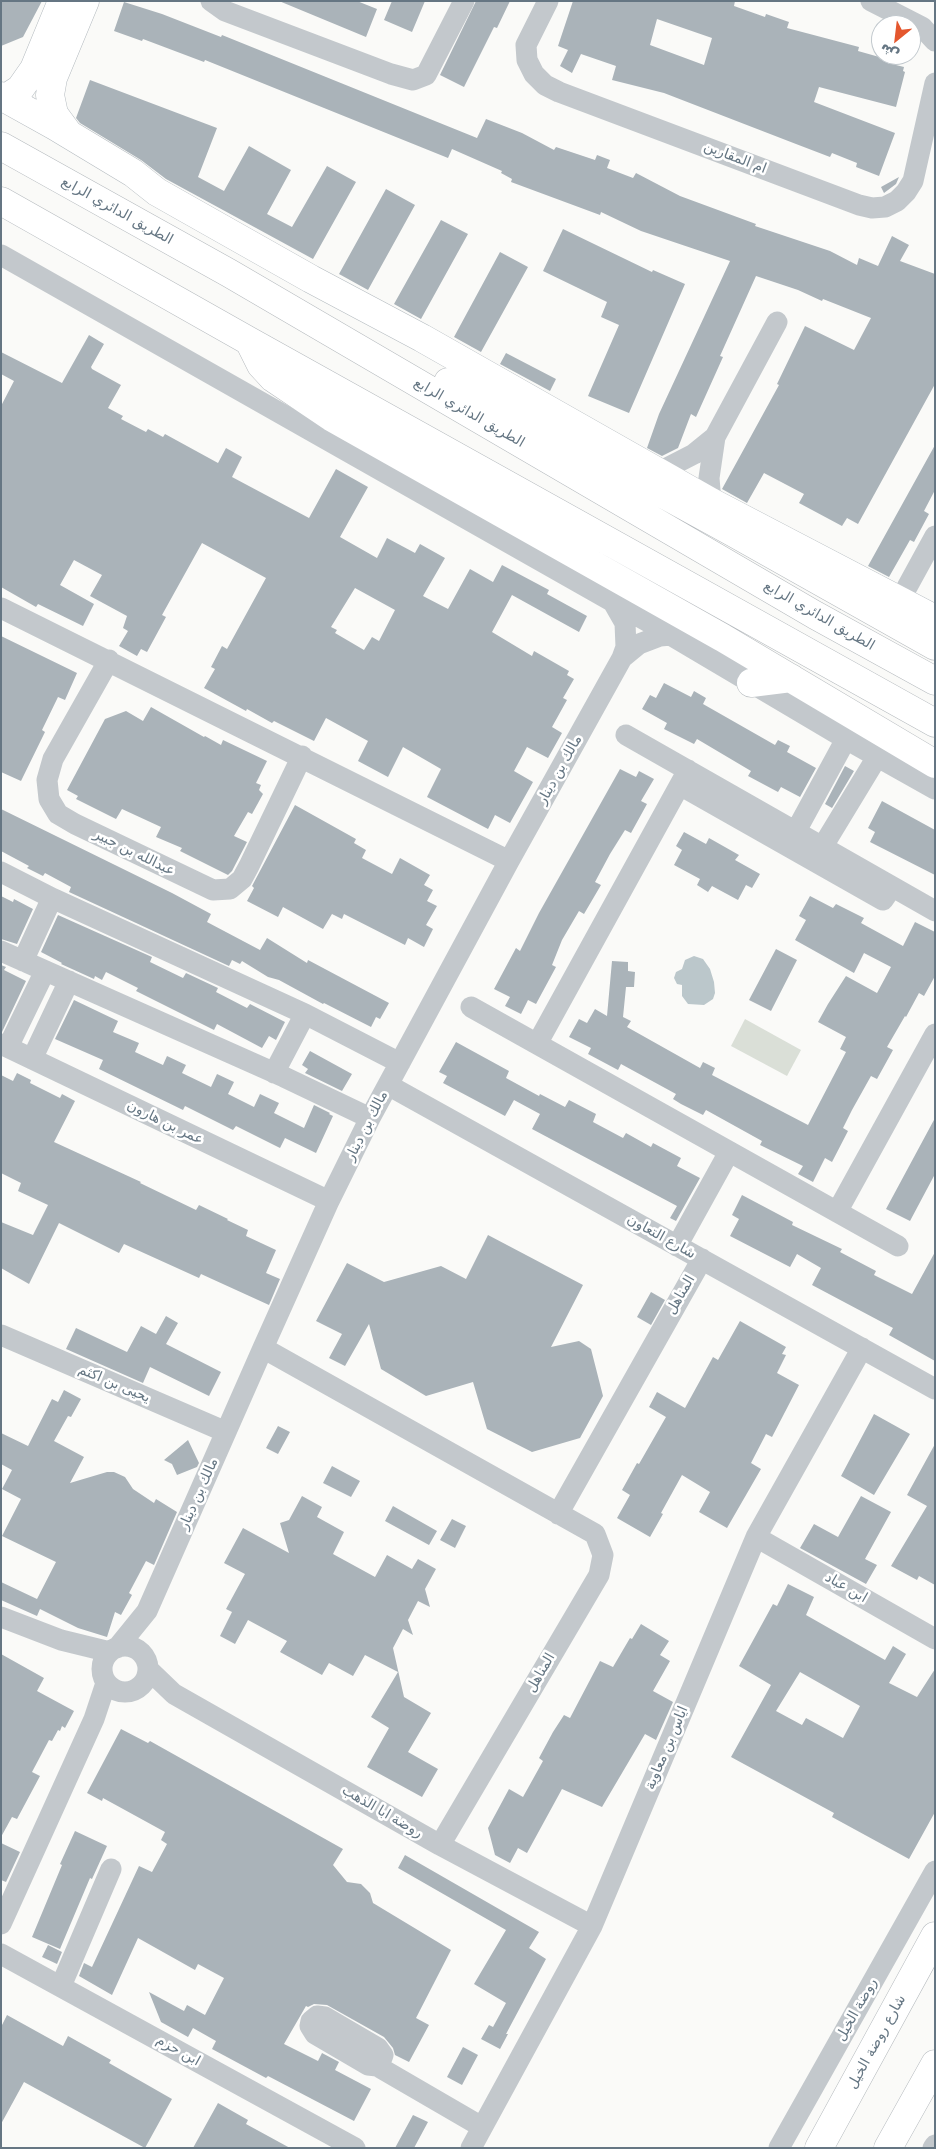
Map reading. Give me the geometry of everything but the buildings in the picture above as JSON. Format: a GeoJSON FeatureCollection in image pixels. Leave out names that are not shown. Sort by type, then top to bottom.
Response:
{"type":"FeatureCollection","features":[{"type":"Feature","properties":{"kind":"main road"},"geometry":{"type":"LineString","coordinates":[[62,1],[34,69],[20,89],[3,104],[70,135],[133,173],[157,192],[310,279],[422,338],[711,502],[935,619]]}},
{"type":"Feature","properties":{"kind":"main road"},"geometry":{"type":"LineString","coordinates":[[85,1],[53,78],[50,95],[54,114],[59,123],[82,148],[90,167]]}},
{"type":"Feature","properties":{"kind":"main road","name":"الطريق الدائري الرابع"},"geometry":{"type":"LineString","coordinates":[[3,104],[90,167],[469,379],[493,397],[503,408]]}},
{"type":"Feature","properties":{"kind":"main road","name":"الطريق الدائري الرابع"},"geometry":{"type":"LineString","coordinates":[[1,146],[229,273],[815,615],[935,681]]}},
{"type":"Feature","properties":{"kind":"main road"},"geometry":{"type":"LineString","coordinates":[[1,201],[935,723]]}},
{"type":"Feature","properties":{"kind":"main road"},"geometry":{"type":"LineString","coordinates":[[229,273],[503,408],[718,523],[935,646]]}},
{"type":"Feature","properties":{"kind":"main road"},"geometry":{"type":"LineString","coordinates":[[249,341],[261,365],[273,378],[331,418],[723,638],[935,764]]}},
{"type":"Feature","properties":{"kind":"main road"},"geometry":{"type":"LineString","coordinates":[[857,602],[900,600]]}},
{"type":"Feature","properties":{"kind":"main road"},"geometry":{"type":"LineString","coordinates":[[751,683],[791,678]]}},
{"type":"Feature","properties":{"kind":"main road","name":"شارع روضة الخيل"},"geometry":{"type":"LineString","coordinates":[[819,2148],[935,1936]]}},
{"type":"Feature","properties":{"kind":"main road"},"geometry":{"type":"LineString","coordinates":[[888,2148],[935,2064]]}},
{"type":"Feature","properties":{"kind":"main road"},"geometry":{"type":"LineString","coordinates":[[904,2148],[910,2108]]}},
{"type":"Feature","properties":{"kind":"street"},"geometry":{"type":"LineString","coordinates":[[211,1],[225,11],[391,74],[413,80],[426,75],[464,1]]}},
{"type":"Feature","properties":{"kind":"street","name":"ام المقارين"},"geometry":{"type":"LineString","coordinates":[[548,1],[526,45],[527,60],[534,74],[545,85],[750,164],[859,205],[872,208],[885,207],[897,201],[913,181],[935,82]]}},
{"type":"Feature","properties":{"kind":"street"},"geometry":{"type":"LineString","coordinates":[[871,1],[922,27],[935,41]]}},
{"type":"Feature","properties":{"kind":"street"},"geometry":{"type":"LineString","coordinates":[[4,259],[614,602],[846,739],[935,789]]}},
{"type":"Feature","properties":{"kind":"street"},"geometry":{"type":"LineString","coordinates":[[711,502],[709,478],[715,437],[777,322]]}},
{"type":"Feature","properties":{"kind":"street"},"geometry":{"type":"LineString","coordinates":[[659,472],[694,454],[715,437]]}},
{"type":"Feature","properties":{"kind":"street"},"geometry":{"type":"LineString","coordinates":[[900,600],[935,536]]}},
{"type":"Feature","properties":{"kind":"street","name":"مالك بن دينار"},"geometry":{"type":"LineString","coordinates":[[1,1924],[94,1719],[123,1669],[329,1201],[370,1118],[509,861],[622,658],[626,647],[625,623],[614,602]]}},
{"type":"Feature","properties":{"kind":"street"},"geometry":{"type":"LineString","coordinates":[[1,608],[302,756],[509,861]]}},
{"type":"Feature","properties":{"kind":"street","name":"مالك بن دينار"},"geometry":{"type":"LineString","coordinates":[[622,658],[639,644],[649,639],[671,635]]}},
{"type":"Feature","properties":{"kind":"street","name":"عبدالله بن جبير"},"geometry":{"type":"LineString","coordinates":[[108,660],[53,759],[47,780],[49,799],[58,814],[75,824],[213,890],[230,889],[242,879],[250,866],[302,756]]}},
{"type":"Feature","properties":{"kind":"street"},"geometry":{"type":"LineString","coordinates":[[626,734],[684,778],[883,900],[892,887]]}},
{"type":"Feature","properties":{"kind":"street"},"geometry":{"type":"LineString","coordinates":[[796,831],[846,739]]}},
{"type":"Feature","properties":{"kind":"street"},"geometry":{"type":"LineString","coordinates":[[823,846],[877,757]]}},
{"type":"Feature","properties":{"kind":"street"},"geometry":{"type":"LineString","coordinates":[[684,778],[796,831],[935,911]]}},
{"type":"Feature","properties":{"kind":"street"},"geometry":{"type":"LineString","coordinates":[[537,1044],[684,778]]}},
{"type":"Feature","properties":{"kind":"street"},"geometry":{"type":"LineString","coordinates":[[1,872],[52,898],[311,1017],[400,1063]]}},
{"type":"Feature","properties":{"kind":"street"},"geometry":{"type":"LineString","coordinates":[[23,961],[52,898]]}},
{"type":"Feature","properties":{"kind":"street"},"geometry":{"type":"LineString","coordinates":[[1,951],[279,1075],[370,1118]]}},
{"type":"Feature","properties":{"kind":"street"},"geometry":{"type":"LineString","coordinates":[[5,1046],[45,971]]}},
{"type":"Feature","properties":{"kind":"street"},"geometry":{"type":"LineString","coordinates":[[32,1059],[69,981]]}},
{"type":"Feature","properties":{"kind":"street"},"geometry":{"type":"LineString","coordinates":[[471,1007],[898,1246]]}},
{"type":"Feature","properties":{"kind":"street"},"geometry":{"type":"LineString","coordinates":[[279,1075],[311,1017]]}},
{"type":"Feature","properties":{"kind":"street"},"geometry":{"type":"LineString","coordinates":[[836,1212],[935,1034]]}},
{"type":"Feature","properties":{"kind":"street","name":"عمر بن هارون"},"geometry":{"type":"LineString","coordinates":[[5,1046],[329,1201]]}},
{"type":"Feature","properties":{"kind":"street","name":"شارع التعاون"},"geometry":{"type":"LineString","coordinates":[[388,1085],[935,1389]]}},
{"type":"Feature","properties":{"kind":"street"},"geometry":{"type":"LineString","coordinates":[[677,1246],[729,1152]]}},
{"type":"Feature","properties":{"kind":"street","name":"المناهل"},"geometry":{"type":"LineString","coordinates":[[558,1514],[702,1259]]}},
{"type":"Feature","properties":{"kind":"street","name":"يحيى بن اكثم"},"geometry":{"type":"LineString","coordinates":[[1,1335],[226,1432]]}},
{"type":"Feature","properties":{"kind":"street","name":"المناهل"},"geometry":{"type":"LineString","coordinates":[[263,1348],[595,1534],[603,1555],[599,1575],[440,1845]]}},
{"type":"Feature","properties":{"kind":"street","name":"اياس بن معاوية"},"geometry":{"type":"LineString","coordinates":[[471,2148],[592,1926],[756,1537],[862,1348]]}},
{"type":"Feature","properties":{"kind":"street","name":"ابن عباد"},"geometry":{"type":"LineString","coordinates":[[756,1537],[935,1639]]}},
{"type":"Feature","properties":{"kind":"street"},"geometry":{"type":"LineString","coordinates":[[1,1617],[61,1640],[123,1669]]}},
{"type":"Feature","properties":{"kind":"street","name":"روضة ابا الذهب"},"geometry":{"type":"LineString","coordinates":[[123,1669],[174,1694],[440,1845],[592,1926]]}},
{"type":"Feature","properties":{"kind":"street"},"geometry":{"type":"LineString","coordinates":[[61,1986],[111,1869]]}},
{"type":"Feature","properties":{"kind":"street","name":"روضة الخيل"},"geometry":{"type":"LineString","coordinates":[[779,2148],[935,1872]]}},
{"type":"Feature","properties":{"kind":"street","name":"ابن حزم"},"geometry":{"type":"LineString","coordinates":[[1,1954],[355,2148]]}},
{"type":"Feature","properties":{"kind":"street"},"geometry":{"type":"LineString","coordinates":[[377,2066],[482,2128]]}},
{"type":"Feature","properties":{"kind":"street"},"geometry":{"type":"LineString","coordinates":[[933,2148],[935,2144]]}},
{"type":"Feature","properties":{"kind":"shaded area"},"geometry":{"type":"Polygon","coordinates":[[[694,956],[703,959],[710,969],[714,982],[715,993],[713,999],[704,1005],[688,1004],[682,996],[682,985],[677,984],[674,978],[676,972],[682,969],[685,960],[694,956]]]}},
{"type":"Feature","properties":{"kind":"shaded area"},"geometry":{"type":"Polygon","coordinates":[[[745,1019],[801,1050],[787,1076],[731,1046],[745,1019]]]}}]}
